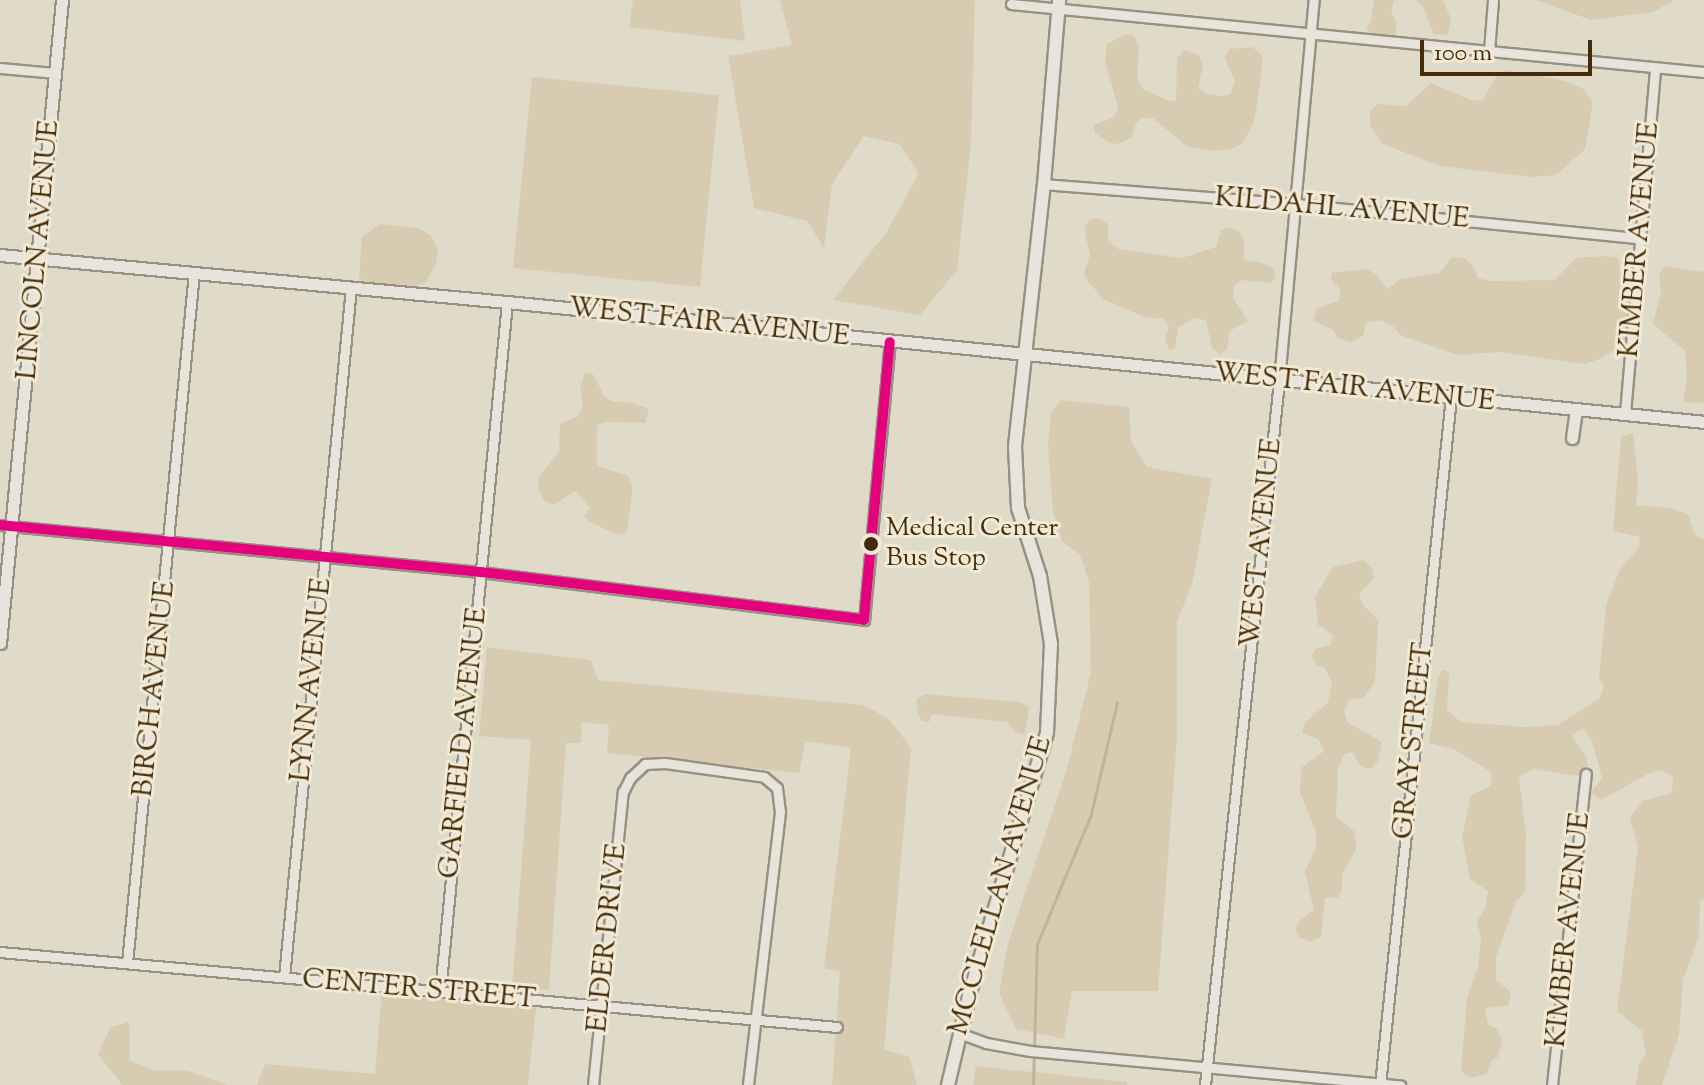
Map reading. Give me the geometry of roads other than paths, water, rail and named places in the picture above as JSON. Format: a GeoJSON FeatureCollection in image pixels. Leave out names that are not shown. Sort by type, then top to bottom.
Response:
{"type":"FeatureCollection","features":[{"type":"Feature","properties":{"kind":"main road","name":"MCCLELLAN AVENUE"},"geometry":{"type":"LineString","coordinates":[[948,1085],[959,1033],[1047,732],[1051,644],[1040,576],[1018,508],[1015,478],[1058,4]]}},
{"type":"Feature","properties":{"kind":"street","name":"LINCOLN AVENUE"},"geometry":{"type":"LineString","coordinates":[[0,643],[6,525],[39,259],[62,0]]}},
{"type":"Feature","properties":{"kind":"street","name":"WEST AVENUE"},"geometry":{"type":"LineString","coordinates":[[1205,1085],[1279,381],[1314,0]]}},
{"type":"Feature","properties":{"kind":"street"},"geometry":{"type":"LineString","coordinates":[[1489,51],[1493,0]]}},
{"type":"Feature","properties":{"kind":"street"},"geometry":{"type":"LineString","coordinates":[[1011,4],[1058,4],[1704,72]]}},
{"type":"Feature","properties":{"kind":"street","name":"KIMBER AVENUE"},"geometry":{"type":"LineString","coordinates":[[1625,413],[1655,67]]}},
{"type":"Feature","properties":{"kind":"street"},"geometry":{"type":"LineString","coordinates":[[0,68],[55,73]]}},
{"type":"Feature","properties":{"kind":"street","name":"KILDAHL AVENUE"},"geometry":{"type":"LineString","coordinates":[[1044,184],[1296,204],[1639,238]]}},
{"type":"Feature","properties":{"kind":"street","name":"WEST FAIR AVENUE"},"geometry":{"type":"LineString","coordinates":[[0,255],[507,302],[1704,422]]}},
{"type":"Feature","properties":{"kind":"street","name":"BIRCH AVENUE"},"geometry":{"type":"LineString","coordinates":[[127,963],[194,272]]}},
{"type":"Feature","properties":{"kind":"street","name":"LYNN AVENUE"},"geometry":{"type":"LineString","coordinates":[[284,977],[351,287]]}},
{"type":"Feature","properties":{"kind":"street","name":"GARFIELD AVENUE"},"geometry":{"type":"LineString","coordinates":[[440,992],[507,302]]}},
{"type":"Feature","properties":{"kind":"street"},"geometry":{"type":"LineString","coordinates":[[6,525],[481,572],[864,620],[890,342]]}},
{"type":"Feature","properties":{"kind":"street","name":"GRAY STREET"},"geometry":{"type":"LineString","coordinates":[[1380,1084],[1451,397]]}},
{"type":"Feature","properties":{"kind":"street"},"geometry":{"type":"LineString","coordinates":[[1572,438],[1576,409]]}},
{"type":"Feature","properties":{"kind":"street","name":"ELDER DRIVE"},"geometry":{"type":"LineString","coordinates":[[593,1085],[623,792],[630,778],[645,764],[665,763],[764,777],[777,788],[780,812],[755,1021]]}},
{"type":"Feature","properties":{"kind":"street","name":"KIMBER AVENUE"},"geometry":{"type":"LineString","coordinates":[[1552,1085],[1586,774]]}},
{"type":"Feature","properties":{"kind":"street","name":"CENTER STREET"},"geometry":{"type":"LineString","coordinates":[[0,952],[837,1027]]}},
{"type":"Feature","properties":{"kind":"street"},"geometry":{"type":"LineString","coordinates":[[748,1085],[755,1021]]}},
{"type":"Feature","properties":{"kind":"street"},"geometry":{"type":"LineString","coordinates":[[959,1033],[986,1043],[1119,1059],[1400,1085]]}},
{"type":"Feature","properties":{"kind":"waterway"},"geometry":{"type":"LineString","coordinates":[[1033,1085],[1037,944],[1091,814],[1117,702]]}},
{"type":"Feature","properties":{"kind":"place","name":"Medical Center Bus Stop"},"geometry":{"type":"Point","coordinates":[871,544]}}]}
